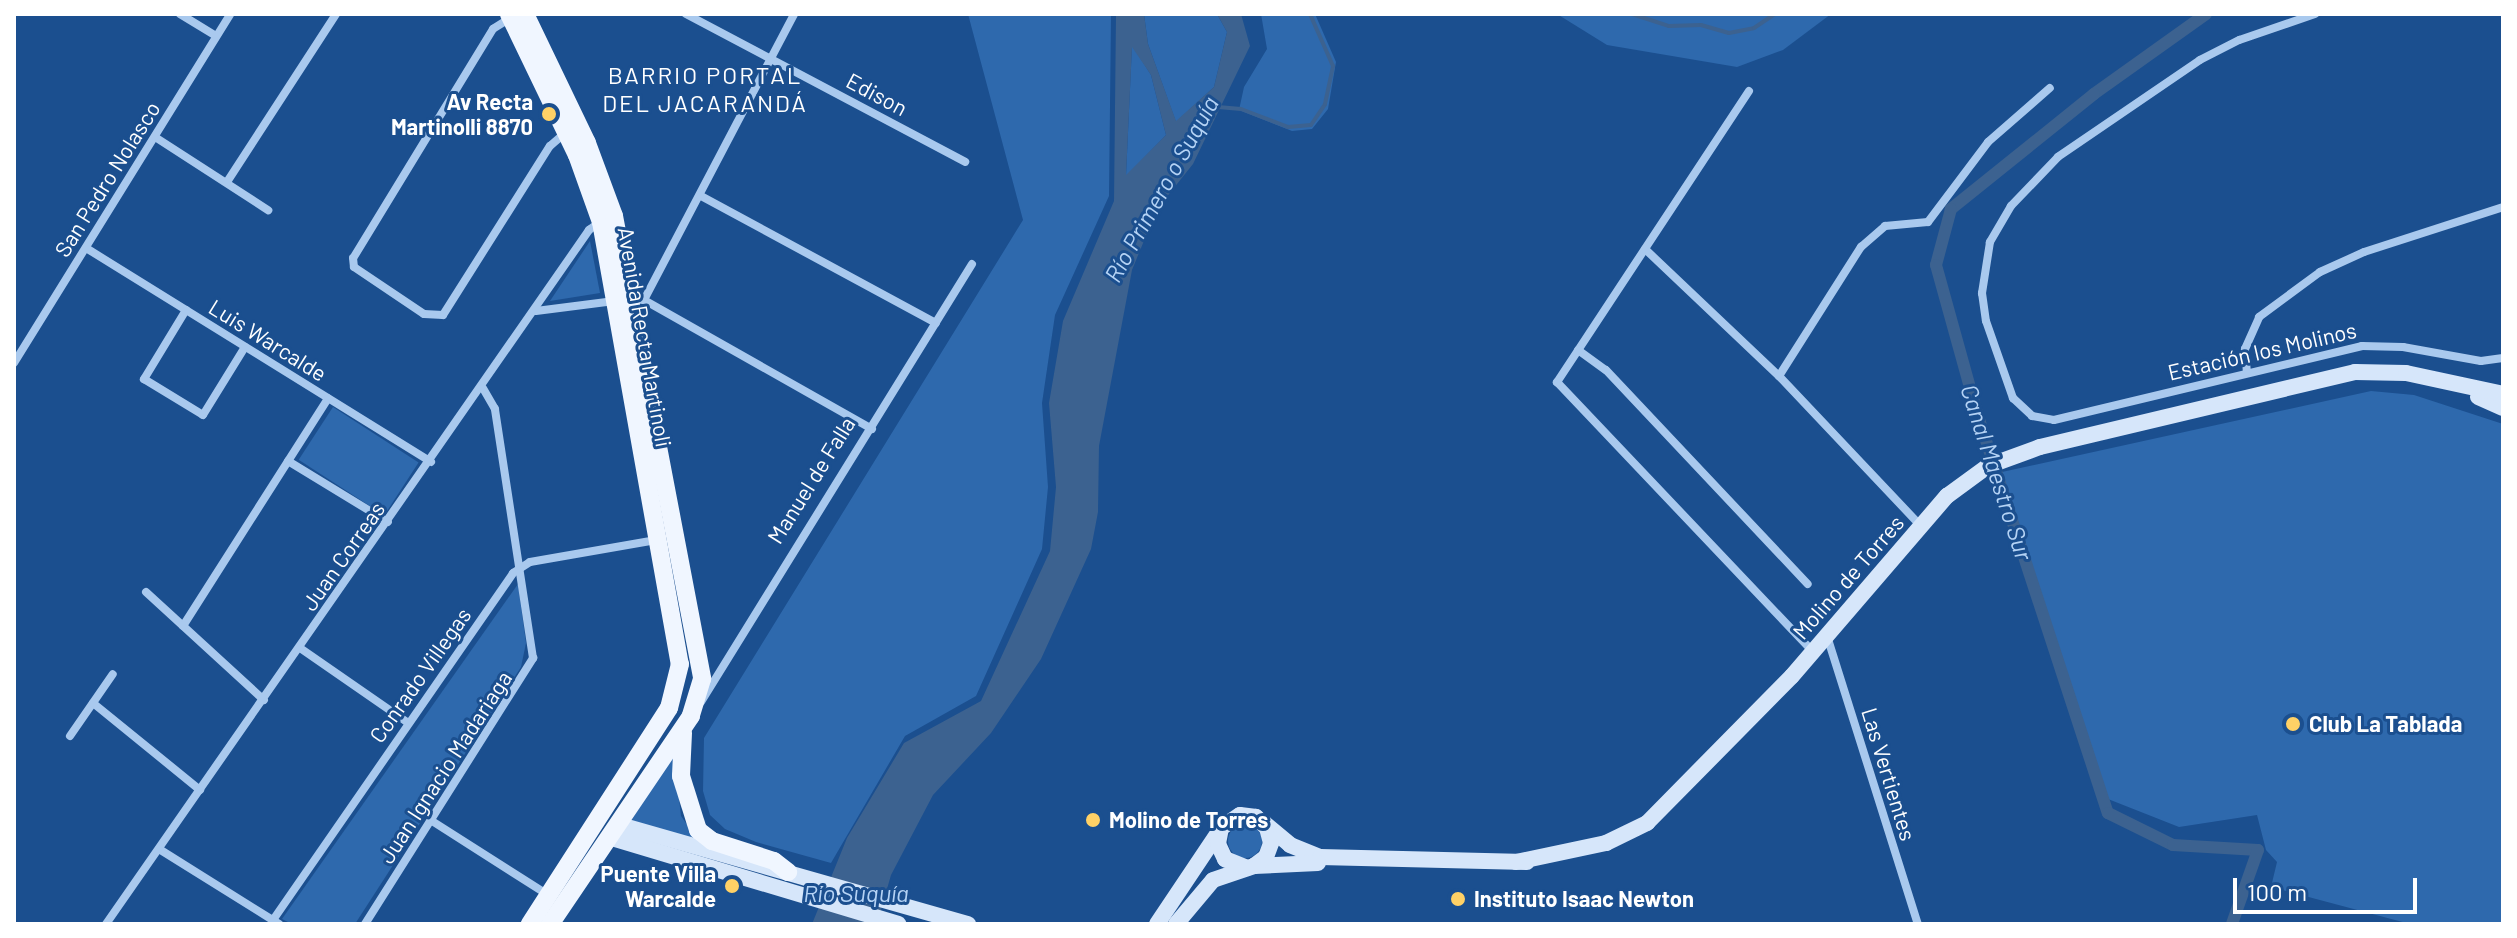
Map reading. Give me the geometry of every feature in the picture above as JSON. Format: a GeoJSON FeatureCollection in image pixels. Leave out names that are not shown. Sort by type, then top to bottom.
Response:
{"type":"FeatureCollection","features":[{"type":"Feature","properties":{"kind":"main road","name":"Avenida Recta Martinoli"},"geometry":{"type":"LineString","coordinates":[[516,15],[572,129],[608,219],[629,300],[700,667]]}},
{"type":"Feature","properties":{"kind":"main road","name":"Avenida Recta Martinoli"},"geometry":{"type":"LineString","coordinates":[[629,300],[656,540],[678,649],[678,684]]}},
{"type":"Feature","properties":{"kind":"main road","name":"Molino de Torres"},"geometry":{"type":"LineString","coordinates":[[1176,924],[1213,880],[1250,867],[1516,862],[1564,858],[1626,842],[1659,822],[1963,481],[2011,456],[2258,395],[2382,370],[2503,394]]}},
{"type":"Feature","properties":{"kind":"main road","name":"Molino de Torres"},"geometry":{"type":"LineString","coordinates":[[2447,384],[2503,408]]}},
{"type":"Feature","properties":{"kind":"main road","name":"Manuel de Falla"},"geometry":{"type":"LineString","coordinates":[[550,924],[688,721],[700,696],[700,667]]}},
{"type":"Feature","properties":{"kind":"main road"},"geometry":{"type":"LineString","coordinates":[[552,890],[613,830],[675,715],[681,700],[678,684]]}},
{"type":"Feature","properties":{"kind":"main road"},"geometry":{"type":"LineString","coordinates":[[530,924],[669,708],[678,684]]}},
{"type":"Feature","properties":{"kind":"main road"},"geometry":{"type":"LineString","coordinates":[[688,721],[681,776],[698,830],[712,841],[774,861],[795,874]]}},
{"type":"Feature","properties":{"kind":"main road"},"geometry":{"type":"LineString","coordinates":[[1157,924],[1221,828],[1240,815],[1263,822],[1271,843],[1266,857],[1250,867],[1225,859],[1218,844],[1221,828]]}},
{"type":"Feature","properties":{"kind":"main road","name":"Molino de Torres"},"geometry":{"type":"LineString","coordinates":[[1263,822],[1290,845],[1312,854],[1419,862]]}},
{"type":"Feature","properties":{"kind":"main road"},"geometry":{"type":"LineString","coordinates":[[613,830],[795,874],[968,924]]}},
{"type":"Feature","properties":{"kind":"main road"},"geometry":{"type":"LineString","coordinates":[[613,830],[796,894],[898,924]]}},
{"type":"Feature","properties":{"kind":"street"},"geometry":{"type":"LineString","coordinates":[[180,14],[216,36]]}},
{"type":"Feature","properties":{"kind":"street","name":"San Pedro Nolasco"},"geometry":{"type":"LineString","coordinates":[[14,363],[230,14]]}},
{"type":"Feature","properties":{"kind":"street"},"geometry":{"type":"LineString","coordinates":[[227,182],[336,14]]}},
{"type":"Feature","properties":{"kind":"street","name":"Edison"},"geometry":{"type":"LineString","coordinates":[[686,14],[965,162]]}},
{"type":"Feature","properties":{"kind":"street"},"geometry":{"type":"LineString","coordinates":[[629,300],[701,196],[794,14]]}},
{"type":"Feature","properties":{"kind":"street","name":"Estación los Molinos"},"geometry":{"type":"LineString","coordinates":[[2315,14],[2239,40],[2200,60],[2058,157],[2011,206],[1986,253],[1983,308],[2008,386],[2032,416],[2054,420],[2373,344],[2481,361],[2503,358]]}},
{"type":"Feature","properties":{"kind":"street"},"geometry":{"type":"LineString","coordinates":[[516,15],[493,29],[353,258],[358,273],[424,314],[434,317],[447,311],[550,146],[572,129]]}},
{"type":"Feature","properties":{"kind":"street"},"geometry":{"type":"LineString","coordinates":[[1779,376],[1868,239],[1885,226],[1928,222],[1988,142],[2050,88]]}},
{"type":"Feature","properties":{"kind":"street"},"geometry":{"type":"LineString","coordinates":[[1749,91],[1557,382],[1813,652]]}},
{"type":"Feature","properties":{"kind":"street"},"geometry":{"type":"LineString","coordinates":[[155,137],[268,210]]}},
{"type":"Feature","properties":{"kind":"street"},"geometry":{"type":"LineString","coordinates":[[701,196],[936,323]]}},
{"type":"Feature","properties":{"kind":"street"},"geometry":{"type":"LineString","coordinates":[[2247,373],[2245,349],[2254,324],[2307,281],[2364,252],[2503,207]]}},
{"type":"Feature","properties":{"kind":"street","name":"Juan Correas"},"geometry":{"type":"LineString","coordinates":[[106,924],[483,388],[589,230],[608,219]]}},
{"type":"Feature","properties":{"kind":"street","name":"Luis Warcalde"},"geometry":{"type":"LineString","coordinates":[[86,248],[431,462]]}},
{"type":"Feature","properties":{"kind":"street"},"geometry":{"type":"LineString","coordinates":[[1645,249],[1779,376],[1921,526]]}},
{"type":"Feature","properties":{"kind":"street","name":"Manuel de Falla"},"geometry":{"type":"LineString","coordinates":[[688,721],[727,663],[972,264]]}},
{"type":"Feature","properties":{"kind":"street"},"geometry":{"type":"LineString","coordinates":[[536,311],[629,300],[872,429]]}},
{"type":"Feature","properties":{"kind":"street"},"geometry":{"type":"LineString","coordinates":[[186,310],[144,379],[203,415],[245,347]]}},
{"type":"Feature","properties":{"kind":"street"},"geometry":{"type":"LineString","coordinates":[[1578,350],[1606,370],[1808,584]]}},
{"type":"Feature","properties":{"kind":"street","name":"Juan Ignacio Madariaga"},"geometry":{"type":"LineString","coordinates":[[365,924],[533,658],[523,565],[495,409],[483,388]]}},
{"type":"Feature","properties":{"kind":"street"},"geometry":{"type":"LineString","coordinates":[[183,626],[328,398]]}},
{"type":"Feature","properties":{"kind":"street"},"geometry":{"type":"LineString","coordinates":[[288,461],[388,522]]}},
{"type":"Feature","properties":{"kind":"street"},"geometry":{"type":"LineString","coordinates":[[523,565],[656,540]]}},
{"type":"Feature","properties":{"kind":"street","name":"Conrado Villegas"},"geometry":{"type":"LineString","coordinates":[[276,922],[407,722],[523,565]]}},
{"type":"Feature","properties":{"kind":"street"},"geometry":{"type":"LineString","coordinates":[[146,592],[264,700]]}},
{"type":"Feature","properties":{"kind":"street","name":"Las Vertientes"},"geometry":{"type":"LineString","coordinates":[[1827,635],[1918,924]]}},
{"type":"Feature","properties":{"kind":"street"},"geometry":{"type":"LineString","coordinates":[[300,648],[407,722]]}},
{"type":"Feature","properties":{"kind":"street"},"geometry":{"type":"LineString","coordinates":[[700,667],[727,663]]}},
{"type":"Feature","properties":{"kind":"street"},"geometry":{"type":"LineString","coordinates":[[70,736],[113,674]]}},
{"type":"Feature","properties":{"kind":"street"},"geometry":{"type":"LineString","coordinates":[[93,703],[200,790]]}},
{"type":"Feature","properties":{"kind":"street"},"geometry":{"type":"LineString","coordinates":[[432,821],[552,890]]}},
{"type":"Feature","properties":{"kind":"street"},"geometry":{"type":"LineString","coordinates":[[159,849],[276,922]]}},
{"type":"Feature","properties":{"kind":"shaded area"},"geometry":{"type":"Polygon","coordinates":[[[968,14],[1111,14],[1109,196],[1055,315],[1042,403],[1048,487],[1042,549],[976,696],[905,736],[831,863],[756,842],[725,829],[710,815],[703,791],[704,738],[1023,220],[968,14]]]}},
{"type":"Feature","properties":{"kind":"shaded area"},"geometry":{"type":"Polygon","coordinates":[[[1144,14],[1217,14],[1227,32],[1214,87],[1176,122],[1148,44],[1144,14]]]}},
{"type":"Feature","properties":{"kind":"shaded area"},"geometry":{"type":"Polygon","coordinates":[[[1261,14],[1315,14],[1336,62],[1328,109],[1312,129],[1292,131],[1239,110],[1244,87],[1267,49],[1261,14]]]}},
{"type":"Feature","properties":{"kind":"shaded area"},"geometry":{"type":"Polygon","coordinates":[[[1557,14],[1831,14],[1783,50],[1737,67],[1607,45],[1557,14]]]}},
{"type":"Feature","properties":{"kind":"shaded area"},"geometry":{"type":"Polygon","coordinates":[[[1132,45],[1151,75],[1166,135],[1126,176],[1132,45]]]}},
{"type":"Feature","properties":{"kind":"shaded area"},"geometry":{"type":"Polygon","coordinates":[[[590,241],[600,293],[550,301],[590,241]]]}},
{"type":"Feature","properties":{"kind":"shaded area","name":"Club La Tablada"},"geometry":{"type":"Polygon","coordinates":[[[2371,391],[2414,395],[2503,424],[2503,924],[2410,924],[2271,887],[2277,862],[2266,850],[2257,815],[2179,827],[2108,799],[2002,472],[2371,391]]]}},
{"type":"Feature","properties":{"kind":"shaded area"},"geometry":{"type":"Polygon","coordinates":[[[333,407],[419,463],[384,515],[299,460],[333,407]]]}},
{"type":"Feature","properties":{"kind":"shaded area"},"geometry":{"type":"Polygon","coordinates":[[[518,584],[526,643],[521,667],[355,924],[292,924],[282,919],[518,584]]]}},
{"type":"Feature","properties":{"kind":"shaded area"},"geometry":{"type":"Polygon","coordinates":[[[674,753],[681,816],[700,843],[631,821],[674,753]]]}},
{"type":"Feature","properties":{"kind":"shaded area"},"geometry":{"type":"Polygon","coordinates":[[[1245,824],[1257,829],[1262,841],[1257,853],[1245,858],[1233,853],[1228,841],[1233,829],[1245,824]]]}},
{"type":"Feature","properties":{"kind":"water","name":"Río Suquía"},"geometry":{"type":"Polygon","coordinates":[[[1116,14],[1144,14],[1148,44],[1176,121],[1214,87],[1227,32],[1217,14],[1241,14],[1250,46],[1193,164],[1157,209],[1132,270],[1099,446],[1098,512],[1091,549],[1041,659],[991,733],[933,795],[891,875],[877,924],[812,924],[847,838],[904,743],[981,701],[1050,551],[1056,487],[1049,403],[1063,321],[1114,201],[1116,14]],[[1132,47],[1126,175],[1166,135],[1151,75],[1132,47]]]}},
{"type":"Feature","properties":{"kind":"waterway","name":"Río Primero o Suquía"},"geometry":{"type":"LineString","coordinates":[[1218,107],[1241,109],[1288,127],[1311,125],[1325,104],[1333,66],[1310,14]]}},
{"type":"Feature","properties":{"kind":"waterway"},"geometry":{"type":"LineString","coordinates":[[1632,14],[1669,26],[1701,25],[1729,33],[1754,28],[1775,14]]}},
{"type":"Feature","properties":{"kind":"waterway","name":"Canal Maestro Sur"},"geometry":{"type":"LineString","coordinates":[[2206,14],[2094,94],[1951,209],[1936,265],[1977,413],[2108,813],[2173,845],[2258,850],[2232,924]]}},
{"type":"Feature","properties":{"kind":"place","name":"Av Recta Martinolli 8870"},"geometry":{"type":"Point","coordinates":[549,114]}},
{"type":"Feature","properties":{"kind":"place","name":"Club La Tablada"},"geometry":{"type":"Point","coordinates":[2293,724]}},
{"type":"Feature","properties":{"kind":"place","name":"Molino de Torres"},"geometry":{"type":"Point","coordinates":[1093,820]}},
{"type":"Feature","properties":{"kind":"place","name":"Puente Villa Warcalde"},"geometry":{"type":"Point","coordinates":[732,886]}},
{"type":"Feature","properties":{"kind":"place","name":"Instituto Isaac Newton"},"geometry":{"type":"Point","coordinates":[1458,899]}},
{"type":"Feature","properties":{"kind":"district","name":"BARRIO PORTAL DEL JACARANDÁ"},"geometry":{"type":"Point","coordinates":[705,89]}}]}
